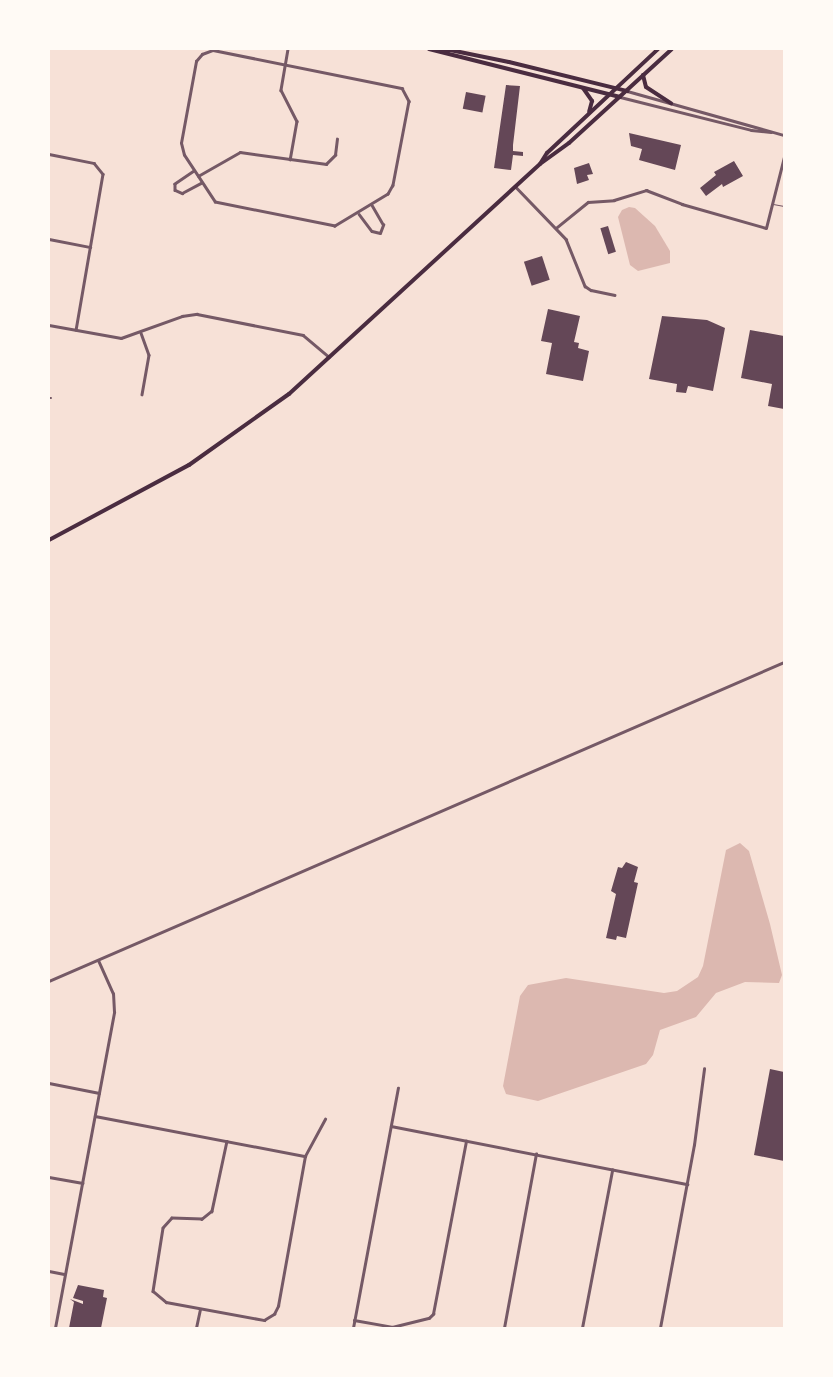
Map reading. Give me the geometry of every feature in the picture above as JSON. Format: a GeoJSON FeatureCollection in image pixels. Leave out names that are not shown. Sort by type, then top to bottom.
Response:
{"type":"FeatureCollection","features":[{"type":"Feature","properties":{"kind":"main road"},"geometry":{"type":"LineString","coordinates":[[428,49],[450,50],[509,62],[626,91]]}},
{"type":"Feature","properties":{"kind":"main road"},"geometry":{"type":"LineString","coordinates":[[49,540],[154,486],[262,416],[330,357],[540,164],[547,153],[658,49]]}},
{"type":"Feature","properties":{"kind":"main road"},"geometry":{"type":"LineString","coordinates":[[540,164],[550,160],[672,49]]}},
{"type":"Feature","properties":{"kind":"main road"},"geometry":{"type":"LineString","coordinates":[[441,51],[451,56],[620,97]]}},
{"type":"Feature","properties":{"kind":"main road"},"geometry":{"type":"LineString","coordinates":[[643,75],[646,87],[671,103]]}},
{"type":"Feature","properties":{"kind":"main road"},"geometry":{"type":"LineString","coordinates":[[583,88],[592,101],[588,114]]}},
{"type":"Feature","properties":{"kind":"street"},"geometry":{"type":"LineString","coordinates":[[288,49],[282,94],[296,122],[290,159]]}},
{"type":"Feature","properties":{"kind":"street"},"geometry":{"type":"LineString","coordinates":[[213,50],[398,85],[406,92],[409,101],[393,185],[388,194],[340,225],[330,226],[219,204],[194,171],[184,155],[181,143],[198,58],[213,50]]}},
{"type":"Feature","properties":{"kind":"street"},"geometry":{"type":"LineString","coordinates":[[626,91],[784,135]]}},
{"type":"Feature","properties":{"kind":"street"},"geometry":{"type":"LineString","coordinates":[[620,97],[751,130],[776,132]]}},
{"type":"Feature","properties":{"kind":"street"},"geometry":{"type":"LineString","coordinates":[[198,176],[240,152],[326,164],[335,155],[337,139]]}},
{"type":"Feature","properties":{"kind":"street"},"geometry":{"type":"LineString","coordinates":[[49,154],[94,163],[100,168],[103,178],[76,330]]}},
{"type":"Feature","properties":{"kind":"street"},"geometry":{"type":"LineString","coordinates":[[556,228],[588,202],[614,200],[646,190],[682,204],[766,228],[784,157]]}},
{"type":"Feature","properties":{"kind":"street"},"geometry":{"type":"LineString","coordinates":[[194,171],[175,184],[176,192],[182,193],[202,183]]}},
{"type":"Feature","properties":{"kind":"street"},"geometry":{"type":"LineString","coordinates":[[515,186],[556,228],[569,246],[584,286],[591,290],[614,295]]}},
{"type":"Feature","properties":{"kind":"street"},"geometry":{"type":"LineString","coordinates":[[359,214],[372,231],[380,233],[383,225],[372,206]]}},
{"type":"Feature","properties":{"kind":"street"},"geometry":{"type":"LineString","coordinates":[[49,239],[90,247]]}},
{"type":"Feature","properties":{"kind":"street"},"geometry":{"type":"LineString","coordinates":[[49,325],[121,338],[141,333],[182,316],[197,314],[303,335],[312,339],[330,357]]}},
{"type":"Feature","properties":{"kind":"street"},"geometry":{"type":"LineString","coordinates":[[141,333],[149,355],[142,394]]}},
{"type":"Feature","properties":{"kind":"street"},"geometry":{"type":"LineString","coordinates":[[49,981],[784,662]]}},
{"type":"Feature","properties":{"kind":"street"},"geometry":{"type":"LineString","coordinates":[[55,1328],[95,1116],[114,1002],[98,961]]}},
{"type":"Feature","properties":{"kind":"street"},"geometry":{"type":"LineString","coordinates":[[660,1328],[687,1184],[704,1069]]}},
{"type":"Feature","properties":{"kind":"street"},"geometry":{"type":"LineString","coordinates":[[49,1083],[99,1093]]}},
{"type":"Feature","properties":{"kind":"street"},"geometry":{"type":"LineString","coordinates":[[353,1328],[398,1088]]}},
{"type":"Feature","properties":{"kind":"street"},"geometry":{"type":"LineString","coordinates":[[95,1116],[305,1156]]}},
{"type":"Feature","properties":{"kind":"street"},"geometry":{"type":"LineString","coordinates":[[227,1141],[212,1211],[202,1219],[172,1218],[164,1228],[153,1283],[155,1294],[166,1302],[259,1320],[271,1317],[278,1306],[305,1156],[326,1119]]}},
{"type":"Feature","properties":{"kind":"street"},"geometry":{"type":"LineString","coordinates":[[391,1126],[687,1184]]}},
{"type":"Feature","properties":{"kind":"street"},"geometry":{"type":"LineString","coordinates":[[354,1320],[392,1327],[429,1318],[433,1314],[466,1141]]}},
{"type":"Feature","properties":{"kind":"street"},"geometry":{"type":"LineString","coordinates":[[504,1328],[536,1154]]}},
{"type":"Feature","properties":{"kind":"street"},"geometry":{"type":"LineString","coordinates":[[582,1328],[612,1170]]}},
{"type":"Feature","properties":{"kind":"street"},"geometry":{"type":"LineString","coordinates":[[49,1177],[82,1183]]}},
{"type":"Feature","properties":{"kind":"street"},"geometry":{"type":"LineString","coordinates":[[49,1271],[65,1275]]}},
{"type":"Feature","properties":{"kind":"street"},"geometry":{"type":"LineString","coordinates":[[196,1328],[200,1309]]}},
{"type":"Feature","properties":{"kind":"lane"},"geometry":{"type":"LineString","coordinates":[[772,204],[784,206]]}},
{"type":"Feature","properties":{"kind":"shaded area"},"geometry":{"type":"Polygon","coordinates":[[[629,207],[635,208],[655,226],[670,251],[670,263],[638,271],[630,265],[618,217],[622,210],[629,207]]]}},
{"type":"Feature","properties":{"kind":"shaded area"},"geometry":{"type":"Polygon","coordinates":[[[740,843],[749,851],[770,924],[782,975],[779,983],[745,982],[716,993],[696,1017],[660,1030],[653,1055],[646,1064],[538,1101],[506,1094],[503,1086],[520,996],[528,985],[566,978],[664,993],[677,991],[698,977],[703,966],[726,850],[740,843]]]}},
{"type":"Feature","properties":{"kind":"building"},"geometry":{"type":"Polygon","coordinates":[[[506,85],[520,86],[513,151],[523,152],[523,156],[513,155],[511,170],[494,168],[506,85]]]}},
{"type":"Feature","properties":{"kind":"building"},"geometry":{"type":"Polygon","coordinates":[[[466,92],[486,96],[482,113],[463,109],[466,92]]]}},
{"type":"Feature","properties":{"kind":"building"},"geometry":{"type":"Polygon","coordinates":[[[629,133],[681,145],[675,170],[639,160],[642,149],[631,146],[629,133]]]}},
{"type":"Feature","properties":{"kind":"building"},"geometry":{"type":"Polygon","coordinates":[[[734,161],[743,176],[723,187],[722,184],[706,196],[700,188],[716,175],[714,172],[734,161]]]}},
{"type":"Feature","properties":{"kind":"building"},"geometry":{"type":"Polygon","coordinates":[[[589,163],[593,174],[587,175],[589,180],[577,184],[574,168],[589,163]]]}},
{"type":"Feature","properties":{"kind":"building"},"geometry":{"type":"Polygon","coordinates":[[[608,226],[616,252],[608,254],[600,228],[608,226]]]}},
{"type":"Feature","properties":{"kind":"building"},"geometry":{"type":"Polygon","coordinates":[[[542,256],[550,280],[532,286],[524,262],[542,256]]]}},
{"type":"Feature","properties":{"kind":"building"},"geometry":{"type":"Polygon","coordinates":[[[548,309],[580,316],[574,342],[579,343],[578,348],[589,351],[583,381],[546,374],[552,343],[541,341],[548,309]]]}},
{"type":"Feature","properties":{"kind":"building"},"geometry":{"type":"Polygon","coordinates":[[[662,316],[707,320],[725,328],[713,391],[688,386],[686,393],[676,392],[677,384],[649,379],[662,316]]]}},
{"type":"Feature","properties":{"kind":"building"},"geometry":{"type":"Polygon","coordinates":[[[750,330],[784,336],[784,409],[768,406],[772,384],[741,378],[750,330]]]}},
{"type":"Feature","properties":{"kind":"building"},"geometry":{"type":"Polygon","coordinates":[[[626,862],[638,867],[634,882],[638,883],[626,938],[617,936],[616,940],[606,938],[616,894],[611,891],[618,867],[622,868],[626,862]]]}},
{"type":"Feature","properties":{"kind":"building"},"geometry":{"type":"Polygon","coordinates":[[[770,1069],[784,1072],[784,1161],[754,1155],[770,1069]]]}},
{"type":"Feature","properties":{"kind":"building"},"geometry":{"type":"Polygon","coordinates":[[[78,1285],[104,1290],[103,1297],[107,1298],[101,1328],[69,1328],[74,1302],[70,1299],[83,1304],[83,1301],[73,1298],[78,1285]]]}}]}
